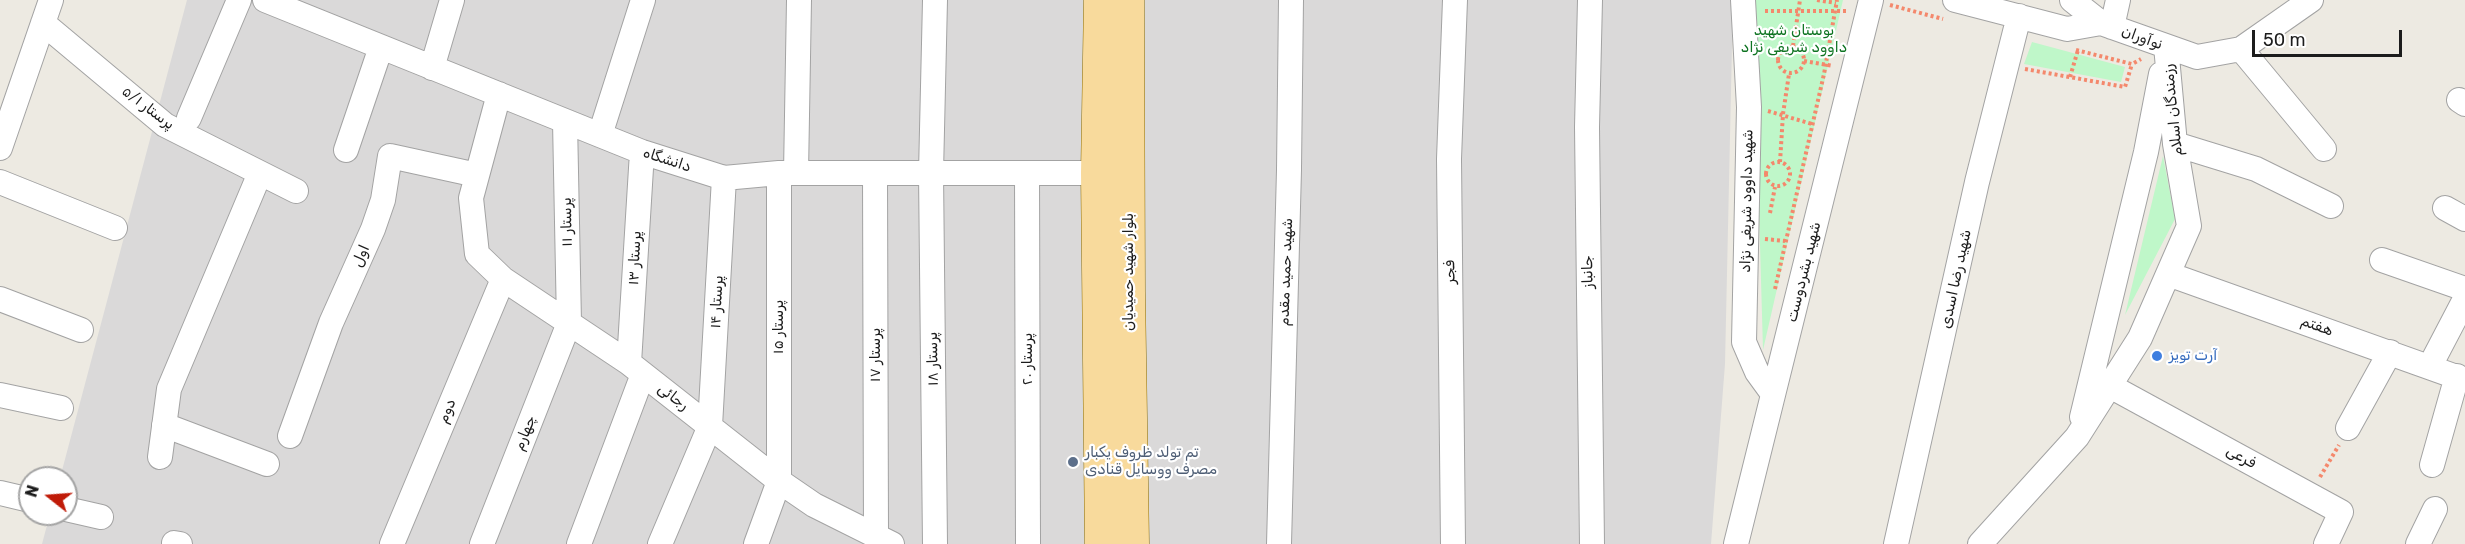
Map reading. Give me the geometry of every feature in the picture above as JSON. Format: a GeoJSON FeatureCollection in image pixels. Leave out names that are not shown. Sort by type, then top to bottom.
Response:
{"type":"FeatureCollection","features":[{"type":"Feature","properties":{"kind":"main road","name":"بلوار شهید حمیدیان"},"geometry":{"type":"LineString","coordinates":[[1100,0],[1098,294],[1101,544]]}},
{"type":"Feature","properties":{"kind":"main road","name":"بلوار شهید حمیدیان"},"geometry":{"type":"LineString","coordinates":[[1128,0],[1133,544]]}},
{"type":"Feature","properties":{"kind":"main road"},"geometry":{"type":"LineString","coordinates":[[1098,294],[1129,292]]}},
{"type":"Feature","properties":{"kind":"street"},"geometry":{"type":"LineString","coordinates":[[0,148],[51,0]]}},
{"type":"Feature","properties":{"kind":"street"},"geometry":{"type":"LineString","coordinates":[[189,118],[239,0]]}},
{"type":"Feature","properties":{"kind":"street","name":"دانشگاه"},"geometry":{"type":"LineString","coordinates":[[265,0],[642,152],[724,178],[787,173],[1098,173]]}},
{"type":"Feature","properties":{"kind":"street"},"geometry":{"type":"LineString","coordinates":[[432,68],[452,0]]}},
{"type":"Feature","properties":{"kind":"street"},"geometry":{"type":"LineString","coordinates":[[600,135],[643,0]]}},
{"type":"Feature","properties":{"kind":"street","name":"پرستار ۱۵"},"geometry":{"type":"LineString","coordinates":[[779,481],[787,173],[799,0]]}},
{"type":"Feature","properties":{"kind":"street","name":"پرستار ۱۸"},"geometry":{"type":"LineString","coordinates":[[935,0],[932,173],[935,544]]}},
{"type":"Feature","properties":{"kind":"street","name":"شهید حمید مقدم"},"geometry":{"type":"LineString","coordinates":[[1279,544],[1291,0]]}},
{"type":"Feature","properties":{"kind":"street","name":"فجر"},"geometry":{"type":"LineString","coordinates":[[1453,544],[1449,159],[1455,0]]}},
{"type":"Feature","properties":{"kind":"street","name":"جانباز"},"geometry":{"type":"LineString","coordinates":[[1590,0],[1587,127],[1592,544]]}},
{"type":"Feature","properties":{"kind":"street"},"geometry":{"type":"LineString","coordinates":[[1955,0],[2067,29],[2106,25]]}},
{"type":"Feature","properties":{"kind":"street"},"geometry":{"type":"LineString","coordinates":[[2072,0],[2106,25]]}},
{"type":"Feature","properties":{"kind":"street"},"geometry":{"type":"LineString","coordinates":[[2106,25],[2118,0]]}},
{"type":"Feature","properties":{"kind":"street","name":"نوآوران"},"geometry":{"type":"LineString","coordinates":[[2106,25],[2197,57],[2241,49],[2311,0]]}},
{"type":"Feature","properties":{"kind":"street","name":"شهید داوود شریفی نژاد"},"geometry":{"type":"LineString","coordinates":[[1743,6],[1749,107],[1744,342],[1757,372],[1773,394]]}},
{"type":"Feature","properties":{"kind":"street","name":"شهید بشردوست"},"geometry":{"type":"LineString","coordinates":[[1736,544],[1869,7]]}},
{"type":"Feature","properties":{"kind":"street","name":"شهید رضا اسدی"},"geometry":{"type":"LineString","coordinates":[[1896,544],[1977,182],[2019,16]]}},
{"type":"Feature","properties":{"kind":"street","name":"پرستار ۵/۱"},"geometry":{"type":"LineString","coordinates":[[43,23],[165,125],[296,191]]}},
{"type":"Feature","properties":{"kind":"street","name":"رزمندگان اسلام"},"geometry":{"type":"LineString","coordinates":[[1980,544],[2077,437],[2140,338],[2189,226],[2175,144],[2166,46]]}},
{"type":"Feature","properties":{"kind":"street","name":"رزمندگان اسلام"},"geometry":{"type":"LineString","coordinates":[[2077,437],[2146,152],[2166,46]]}},
{"type":"Feature","properties":{"kind":"street"},"geometry":{"type":"LineString","coordinates":[[346,150],[381,47]]}},
{"type":"Feature","properties":{"kind":"street"},"geometry":{"type":"LineString","coordinates":[[2241,49],[2324,149]]}},
{"type":"Feature","properties":{"kind":"street","name":"رجائی"},"geometry":{"type":"LineString","coordinates":[[499,94],[471,198],[477,254],[503,279],[636,369],[814,506],[884,540]]}},
{"type":"Feature","properties":{"kind":"street","name":"پرستار ۱۱"},"geometry":{"type":"LineString","coordinates":[[565,121],[569,323]]}},
{"type":"Feature","properties":{"kind":"street"},"geometry":{"type":"LineString","coordinates":[[2175,144],[2256,169],[2331,206]]}},
{"type":"Feature","properties":{"kind":"street","name":"پرستار ۱۳"},"geometry":{"type":"LineString","coordinates":[[579,544],[636,369],[642,152]]}},
{"type":"Feature","properties":{"kind":"street","name":"اول"},"geometry":{"type":"LineString","coordinates":[[290,436],[331,323],[373,229],[383,200],[390,156],[477,175]]}},
{"type":"Feature","properties":{"kind":"street"},"geometry":{"type":"LineString","coordinates":[[160,458],[168,389],[260,173]]}},
{"type":"Feature","properties":{"kind":"street","name":"پرستار ۱۷"},"geometry":{"type":"LineString","coordinates":[[875,173],[884,540]]}},
{"type":"Feature","properties":{"kind":"street","name":"پرستار ۲۰"},"geometry":{"type":"LineString","coordinates":[[1027,173],[1029,544]]}},
{"type":"Feature","properties":{"kind":"street","name":"پرستار ۱۴"},"geometry":{"type":"LineString","coordinates":[[660,544],[710,426],[724,178]]}},
{"type":"Feature","properties":{"kind":"street"},"geometry":{"type":"LineString","coordinates":[[0,182],[115,228]]}},
{"type":"Feature","properties":{"kind":"street"},"geometry":{"type":"LineString","coordinates":[[2382,260],[2465,289]]}},
{"type":"Feature","properties":{"kind":"street","name":"هفتم"},"geometry":{"type":"LineString","coordinates":[[2168,274],[2461,378]]}},
{"type":"Feature","properties":{"kind":"street","name":"دوم"},"geometry":{"type":"LineString","coordinates":[[392,544],[503,279]]}},
{"type":"Feature","properties":{"kind":"street"},"geometry":{"type":"LineString","coordinates":[[0,299],[81,330]]}},
{"type":"Feature","properties":{"kind":"street"},"geometry":{"type":"LineString","coordinates":[[2430,366],[2465,299]]}},
{"type":"Feature","properties":{"kind":"street","name":"چهارم"},"geometry":{"type":"LineString","coordinates":[[482,544],[569,323]]}},
{"type":"Feature","properties":{"kind":"street"},"geometry":{"type":"LineString","coordinates":[[2348,429],[2390,352]]}},
{"type":"Feature","properties":{"kind":"street"},"geometry":{"type":"LineString","coordinates":[[2432,465],[2461,378]]}},
{"type":"Feature","properties":{"kind":"street","name":"فرعی"},"geometry":{"type":"LineString","coordinates":[[2110,386],[2341,512],[2326,544]]}},
{"type":"Feature","properties":{"kind":"street"},"geometry":{"type":"LineString","coordinates":[[0,395],[61,408]]}},
{"type":"Feature","properties":{"kind":"street"},"geometry":{"type":"LineString","coordinates":[[164,425],[267,464]]}},
{"type":"Feature","properties":{"kind":"street"},"geometry":{"type":"LineString","coordinates":[[756,544],[779,481]]}},
{"type":"Feature","properties":{"kind":"street"},"geometry":{"type":"LineString","coordinates":[[0,493],[18,497]]}},
{"type":"Feature","properties":{"kind":"street"},"geometry":{"type":"LineString","coordinates":[[2418,544],[2435,508]]}},
{"type":"Feature","properties":{"kind":"street"},"geometry":{"type":"LineString","coordinates":[[78,512],[101,517]]}},
{"type":"Feature","properties":{"kind":"path"},"geometry":{"type":"LineString","coordinates":[[1793,46],[1800,0]]}},
{"type":"Feature","properties":{"kind":"path"},"geometry":{"type":"LineString","coordinates":[[1774,294],[1836,10],[1837,1],[1816,0]]}},
{"type":"Feature","properties":{"kind":"path"},"geometry":{"type":"LineString","coordinates":[[1743,6],[1798,10],[1869,7]]}},
{"type":"Feature","properties":{"kind":"path"},"geometry":{"type":"LineString","coordinates":[[1793,46],[1803,54],[1804,62],[1802,68],[1789,74],[1781,70],[1777,62],[1784,48],[1793,46]]}},
{"type":"Feature","properties":{"kind":"path"},"geometry":{"type":"LineString","coordinates":[[2070,77],[2078,50]]}},
{"type":"Feature","properties":{"kind":"path"},"geometry":{"type":"LineString","coordinates":[[1804,62],[1854,69]]}},
{"type":"Feature","properties":{"kind":"path"},"geometry":{"type":"LineString","coordinates":[[2007,65],[2125,87],[2132,64]]}},
{"type":"Feature","properties":{"kind":"path"},"geometry":{"type":"LineString","coordinates":[[1780,162],[1783,114],[1789,74]]}},
{"type":"Feature","properties":{"kind":"path"},"geometry":{"type":"LineString","coordinates":[[1749,107],[1783,114],[1811,124],[1839,127]]}},
{"type":"Feature","properties":{"kind":"path"},"geometry":{"type":"LineString","coordinates":[[1780,162],[1787,165],[1790,173],[1789,181],[1783,186],[1775,187],[1767,181],[1766,172],[1771,164],[1780,162]]}},
{"type":"Feature","properties":{"kind":"path"},"geometry":{"type":"LineString","coordinates":[[1747,237],[1810,245]]}},
{"type":"Feature","properties":{"kind":"path"},"geometry":{"type":"LineString","coordinates":[[2310,494],[2348,429]]}},
{"type":"Feature","properties":{"kind":"shaded area"},"geometry":{"type":"Polygon","coordinates":[[[187,0],[1733,0],[1725,364],[1711,544],[42,544],[47,526],[78,526],[78,466],[63,466],[187,0]]]}},
{"type":"Feature","properties":{"kind":"green space","name":"بوستان شهید داوود شریفی نژاد"},"geometry":{"type":"Polygon","coordinates":[[[1753,0],[1843,0],[1763,350],[1753,0]]]}},
{"type":"Feature","properties":{"kind":"green space"},"geometry":{"type":"Polygon","coordinates":[[[2032,42],[2125,67],[2121,82],[2024,64],[2032,42]]]}},
{"type":"Feature","properties":{"kind":"green space"},"geometry":{"type":"Polygon","coordinates":[[[2163,156],[2175,219],[2125,315],[2163,156]]]}},
{"type":"Feature","properties":{"kind":"place","name":"آرت تویز"},"geometry":{"type":"Point","coordinates":[2157,356]}},
{"type":"Feature","properties":{"kind":"place","name":"تم تولد ظروف یکبار مصرف ووسایل قنادی"},"geometry":{"type":"Point","coordinates":[1073,462]}}]}
